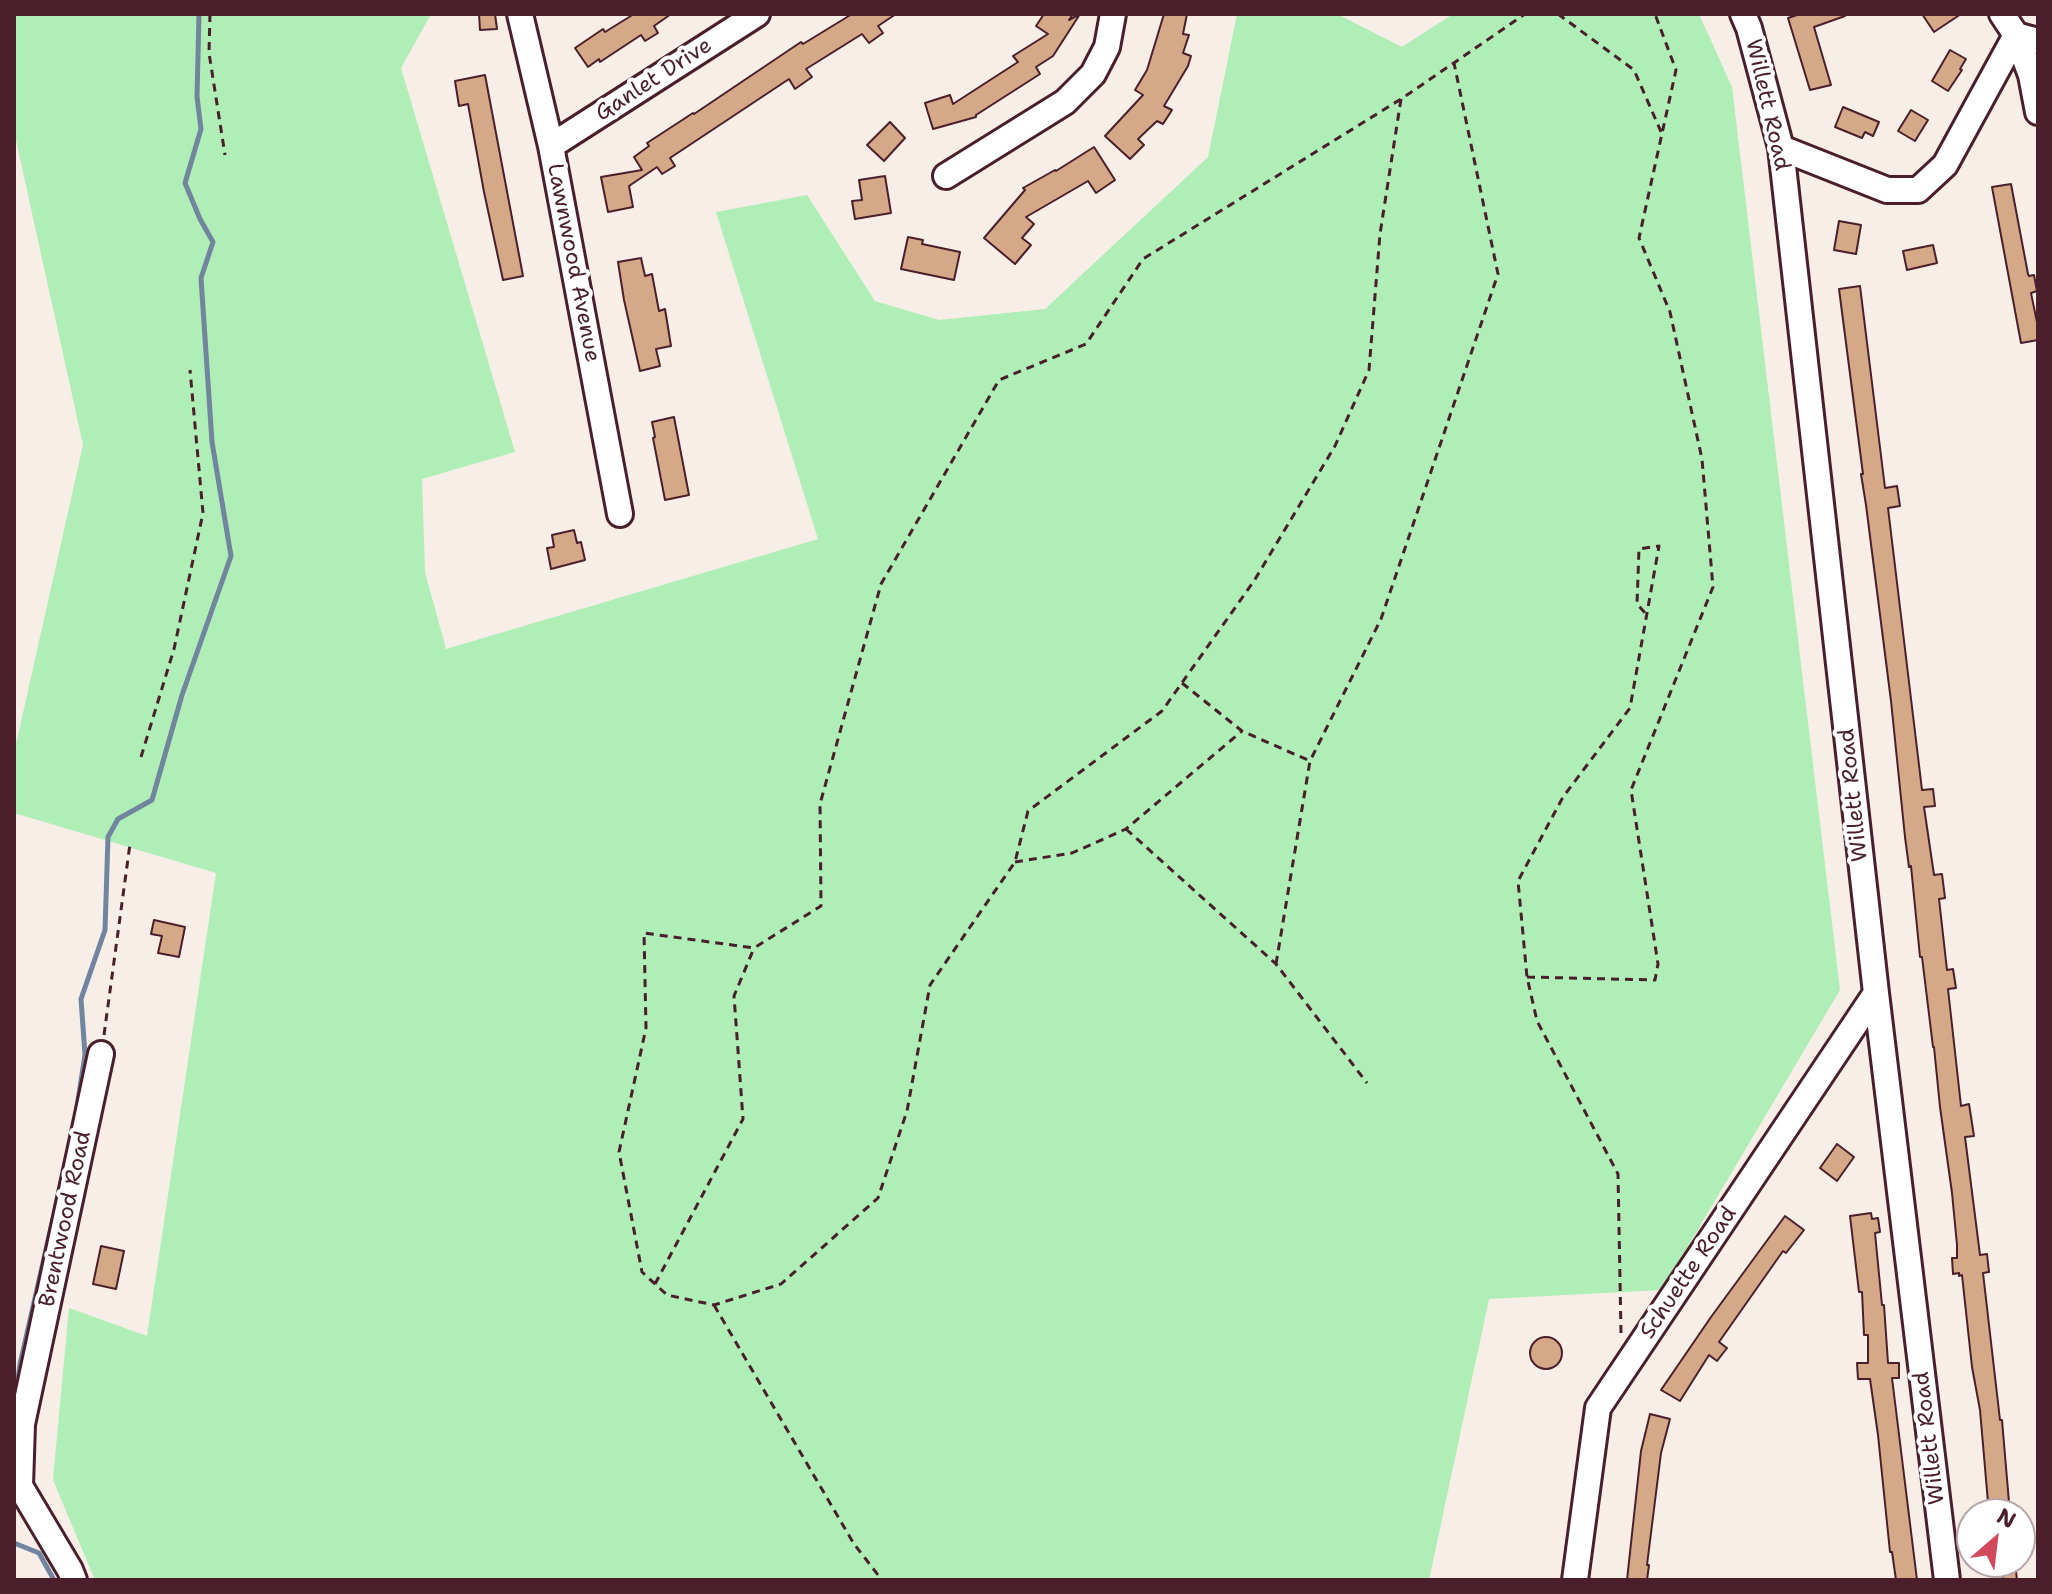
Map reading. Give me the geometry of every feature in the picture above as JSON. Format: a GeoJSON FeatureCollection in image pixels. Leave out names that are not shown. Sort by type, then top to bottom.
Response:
{"type":"FeatureCollection","features":[{"type":"Feature","properties":{"kind":"street","name":"Lawnwood Avenue"},"geometry":{"type":"LineString","coordinates":[[520,14],[551,146],[620,514]]}},
{"type":"Feature","properties":{"kind":"street","name":"Ganlet Drive"},"geometry":{"type":"LineString","coordinates":[[551,146],[757,14]]}},
{"type":"Feature","properties":{"kind":"street"},"geometry":{"type":"LineString","coordinates":[[946,176],[1065,102],[1093,74],[1107,47],[1113,14]]}},
{"type":"Feature","properties":{"kind":"street","name":"Willett Road"},"geometry":{"type":"LineString","coordinates":[[1743,14],[1781,148],[1876,993],[1947,1580]]}},
{"type":"Feature","properties":{"kind":"street"},"geometry":{"type":"LineString","coordinates":[[2002,14],[2027,38],[2038,112]]}},
{"type":"Feature","properties":{"kind":"street"},"geometry":{"type":"LineString","coordinates":[[1781,148],[1887,190],[1918,190],[1945,165],[2027,38]]}},
{"type":"Feature","properties":{"kind":"street","name":"Schuette Road"},"geometry":{"type":"LineString","coordinates":[[1575,1580],[1598,1408],[1876,993]]}},
{"type":"Feature","properties":{"kind":"street","name":"Brentwood Road"},"geometry":{"type":"LineString","coordinates":[[74,1580],[17,1485],[22,1424],[101,1054]]}},
{"type":"Feature","properties":{"kind":"path"},"geometry":{"type":"LineString","coordinates":[[210,14],[209,53],[225,155]]}},
{"type":"Feature","properties":{"kind":"path"},"geometry":{"type":"LineString","coordinates":[[655,1284],[743,1119],[734,996],[754,948],[821,906],[820,804],[881,584],[999,380],[1086,344],[1143,259],[1401,99],[1525,14]]}},
{"type":"Feature","properties":{"kind":"path"},"geometry":{"type":"LineString","coordinates":[[1558,14],[1634,70],[1662,134]]}},
{"type":"Feature","properties":{"kind":"path"},"geometry":{"type":"LineString","coordinates":[[1527,977],[1655,980],[1658,964],[1631,790],[1713,587],[1699,444],[1670,312],[1639,238],[1676,70],[1655,14]]}},
{"type":"Feature","properties":{"kind":"path"},"geometry":{"type":"LineString","coordinates":[[1276,964],[1310,761],[1381,619],[1498,274],[1454,63]]}},
{"type":"Feature","properties":{"kind":"path"},"geometry":{"type":"LineString","coordinates":[[754,948],[644,933],[646,1028],[619,1152],[642,1272],[667,1295],[714,1305],[781,1284],[878,1198],[907,1111],[930,985],[1015,862],[1028,811],[1162,711],[1254,581],[1335,446],[1369,370],[1380,234],[1401,99]]}},
{"type":"Feature","properties":{"kind":"path"},"geometry":{"type":"LineString","coordinates":[[141,757],[174,649],[203,513],[190,370]]}},
{"type":"Feature","properties":{"kind":"path"},"geometry":{"type":"LineString","coordinates":[[1622,1373],[1618,1174],[1537,1021],[1527,977],[1518,881],[1563,797],[1630,708],[1659,546],[1639,549],[1637,604],[1646,614]]}},
{"type":"Feature","properties":{"kind":"path"},"geometry":{"type":"LineString","coordinates":[[1182,683],[1242,731],[1310,761]]}},
{"type":"Feature","properties":{"kind":"path"},"geometry":{"type":"LineString","coordinates":[[1015,862],[1072,853],[1126,829],[1242,731]]}},
{"type":"Feature","properties":{"kind":"path"},"geometry":{"type":"LineString","coordinates":[[1126,829],[1276,964],[1367,1083]]}},
{"type":"Feature","properties":{"kind":"path"},"geometry":{"type":"LineString","coordinates":[[101,1054],[130,844]]}},
{"type":"Feature","properties":{"kind":"path"},"geometry":{"type":"LineString","coordinates":[[714,1305],[854,1544],[882,1580]]}},
{"type":"Feature","properties":{"kind":"green space"},"geometry":{"type":"Polygon","coordinates":[[[14,14],[431,14],[401,68],[515,452],[422,479],[425,572],[446,649],[818,539],[716,212],[807,195],[875,301],[939,320],[1045,309],[1208,157],[1237,14],[1337,14],[1402,47],[1453,14],[1699,14],[1732,87],[1840,990],[1662,1290],[1489,1299],[1429,1580],[95,1580],[53,1480],[69,1308],[147,1336],[216,873],[14,813],[14,753],[83,445],[14,131],[14,14]]]}},
{"type":"Feature","properties":{"kind":"building"},"geometry":{"type":"Polygon","coordinates":[[[479,14],[495,14],[497,29],[480,30],[479,14]]]}},
{"type":"Feature","properties":{"kind":"building"},"geometry":{"type":"Polygon","coordinates":[[[634,14],[671,14],[654,26],[658,33],[645,41],[641,35],[588,67],[575,48],[603,29],[605,32],[634,14]]]}},
{"type":"Feature","properties":{"kind":"building"},"geometry":{"type":"Polygon","coordinates":[[[852,14],[896,14],[878,26],[883,33],[869,43],[862,34],[806,69],[812,77],[795,89],[789,79],[670,158],[675,166],[662,174],[657,167],[629,186],[633,207],[608,212],[601,177],[642,170],[634,157],[649,146],[647,143],[801,42],[803,44],[852,14]]]}},
{"type":"Feature","properties":{"kind":"building"},"geometry":{"type":"Polygon","coordinates":[[[1044,14],[1073,14],[1069,20],[1080,14],[1053,56],[1036,67],[1040,74],[976,117],[933,129],[925,103],[950,95],[953,104],[1018,62],[1013,56],[1048,34],[1036,26],[1044,14]]]}},
{"type":"Feature","properties":{"kind":"building"},"geometry":{"type":"Polygon","coordinates":[[[1164,14],[1187,14],[1183,34],[1189,35],[1183,53],[1191,56],[1164,106],[1172,110],[1163,124],[1157,121],[1138,139],[1144,145],[1130,159],[1105,136],[1143,95],[1135,90],[1147,70],[1164,14]]]}},
{"type":"Feature","properties":{"kind":"building"},"geometry":{"type":"Polygon","coordinates":[[[1800,14],[1845,14],[1814,27],[1831,85],[1810,90],[1788,18],[1800,14]]]}},
{"type":"Feature","properties":{"kind":"building"},"geometry":{"type":"Polygon","coordinates":[[[1922,14],[1961,14],[1934,32],[1922,14]]]}},
{"type":"Feature","properties":{"kind":"building"},"geometry":{"type":"Polygon","coordinates":[[[1950,50],[1966,59],[1948,91],[1932,81],[1950,50]]]}},
{"type":"Feature","properties":{"kind":"building"},"geometry":{"type":"Polygon","coordinates":[[[485,75],[523,276],[503,280],[468,104],[459,106],[455,81],[485,75]]]}},
{"type":"Feature","properties":{"kind":"building"},"geometry":{"type":"Polygon","coordinates":[[[1843,107],[1879,122],[1873,136],[1865,132],[1862,138],[1835,127],[1843,107]]]}},
{"type":"Feature","properties":{"kind":"building"},"geometry":{"type":"Polygon","coordinates":[[[1911,110],[1928,120],[1915,141],[1898,131],[1911,110]]]}},
{"type":"Feature","properties":{"kind":"building"},"geometry":{"type":"Polygon","coordinates":[[[890,122],[905,138],[884,161],[867,145],[890,122]]]}},
{"type":"Feature","properties":{"kind":"building"},"geometry":{"type":"Polygon","coordinates":[[[1094,147],[1115,180],[1096,193],[1088,181],[1026,217],[1034,224],[1022,238],[1031,245],[1015,264],[984,238],[1025,190],[1023,188],[1094,147]]]}},
{"type":"Feature","properties":{"kind":"building"},"geometry":{"type":"Polygon","coordinates":[[[885,176],[891,213],[855,219],[852,201],[862,200],[859,180],[885,176]]]}},
{"type":"Feature","properties":{"kind":"building"},"geometry":{"type":"Polygon","coordinates":[[[2011,184],[2028,274],[2034,275],[2037,291],[2031,293],[2038,340],[2021,343],[1992,187],[2011,184]]]}},
{"type":"Feature","properties":{"kind":"building"},"geometry":{"type":"Polygon","coordinates":[[[1839,221],[1861,225],[1856,254],[1834,250],[1839,221]]]}},
{"type":"Feature","properties":{"kind":"building"},"geometry":{"type":"Polygon","coordinates":[[[908,237],[923,240],[922,244],[960,252],[954,280],[901,269],[908,237]]]}},
{"type":"Feature","properties":{"kind":"building"},"geometry":{"type":"Polygon","coordinates":[[[1933,245],[1937,263],[1907,270],[1903,251],[1933,245]]]}},
{"type":"Feature","properties":{"kind":"building"},"geometry":{"type":"Polygon","coordinates":[[[641,258],[645,276],[652,274],[659,311],[665,309],[671,346],[656,349],[660,366],[640,371],[618,262],[641,258]]]}},
{"type":"Feature","properties":{"kind":"building"},"geometry":{"type":"Polygon","coordinates":[[[1860,286],[1885,488],[1897,486],[1900,506],[1888,508],[1922,790],[1933,789],[1935,806],[1924,807],[1934,875],[1942,874],[1945,898],[1939,899],[1947,970],[1953,969],[1956,988],[1948,989],[1961,1106],[1969,1104],[1974,1136],[1965,1137],[1980,1255],[1987,1254],[1989,1272],[1983,1273],[2009,1498],[1988,1498],[1980,1410],[1962,1275],[1953,1274],[1952,1258],[1957,1258],[1957,1245],[1952,1193],[1905,837],[1839,289],[1860,286]]]}},
{"type":"Feature","properties":{"kind":"building"},"geometry":{"type":"Polygon","coordinates":[[[674,417],[689,495],[665,500],[652,422],[674,417]]]}},
{"type":"Feature","properties":{"kind":"building"},"geometry":{"type":"Polygon","coordinates":[[[574,530],[577,543],[581,542],[585,560],[551,569],[547,548],[554,547],[552,535],[574,530]]]}},
{"type":"Feature","properties":{"kind":"building"},"geometry":{"type":"Polygon","coordinates":[[[154,920],[185,927],[179,957],[158,953],[162,936],[151,934],[154,920]]]}},
{"type":"Feature","properties":{"kind":"building"},"geometry":{"type":"Polygon","coordinates":[[[1837,1144],[1854,1157],[1837,1181],[1820,1168],[1837,1144]]]}},
{"type":"Feature","properties":{"kind":"building"},"geometry":{"type":"Polygon","coordinates":[[[1871,1213],[1872,1219],[1878,1218],[1880,1232],[1875,1233],[1888,1363],[1899,1363],[1899,1378],[1892,1378],[1917,1580],[1896,1580],[1870,1379],[1858,1379],[1857,1363],[1868,1363],[1868,1335],[1864,1335],[1862,1292],[1859,1292],[1850,1216],[1871,1213]]]}},
{"type":"Feature","properties":{"kind":"building"},"geometry":{"type":"Polygon","coordinates":[[[1785,1216],[1804,1230],[1786,1253],[1783,1251],[1719,1342],[1727,1348],[1717,1361],[1709,1355],[1680,1401],[1661,1390],[1711,1317],[1785,1216]]]}},
{"type":"Feature","properties":{"kind":"building"},"geometry":{"type":"Polygon","coordinates":[[[101,1246],[124,1251],[116,1289],[93,1284],[101,1246]]]}},
{"type":"Feature","properties":{"kind":"building"},"geometry":{"type":"Polygon","coordinates":[[[1546,1337],[1557,1342],[1562,1353],[1557,1364],[1546,1369],[1535,1364],[1530,1353],[1535,1342],[1546,1337]]]}},
{"type":"Feature","properties":{"kind":"building"},"geometry":{"type":"Polygon","coordinates":[[[1650,1414],[1670,1419],[1661,1453],[1647,1580],[1627,1580],[1641,1451],[1650,1414]]]}},
{"type":"Feature","properties":{"kind":"waterway"},"geometry":{"type":"LineString","coordinates":[[75,1120],[85,1055],[81,999],[105,930],[108,837],[118,819],[152,800],[182,695],[231,556],[212,442],[201,278],[213,242],[185,183],[201,129],[197,97],[199,14]]}},
{"type":"Feature","properties":{"kind":"waterway"},"geometry":{"type":"LineString","coordinates":[[15,1401],[20,1364],[67,1157]]}},
{"type":"Feature","properties":{"kind":"waterway"},"geometry":{"type":"LineString","coordinates":[[14,1543],[39,1553],[54,1580]]}}]}
